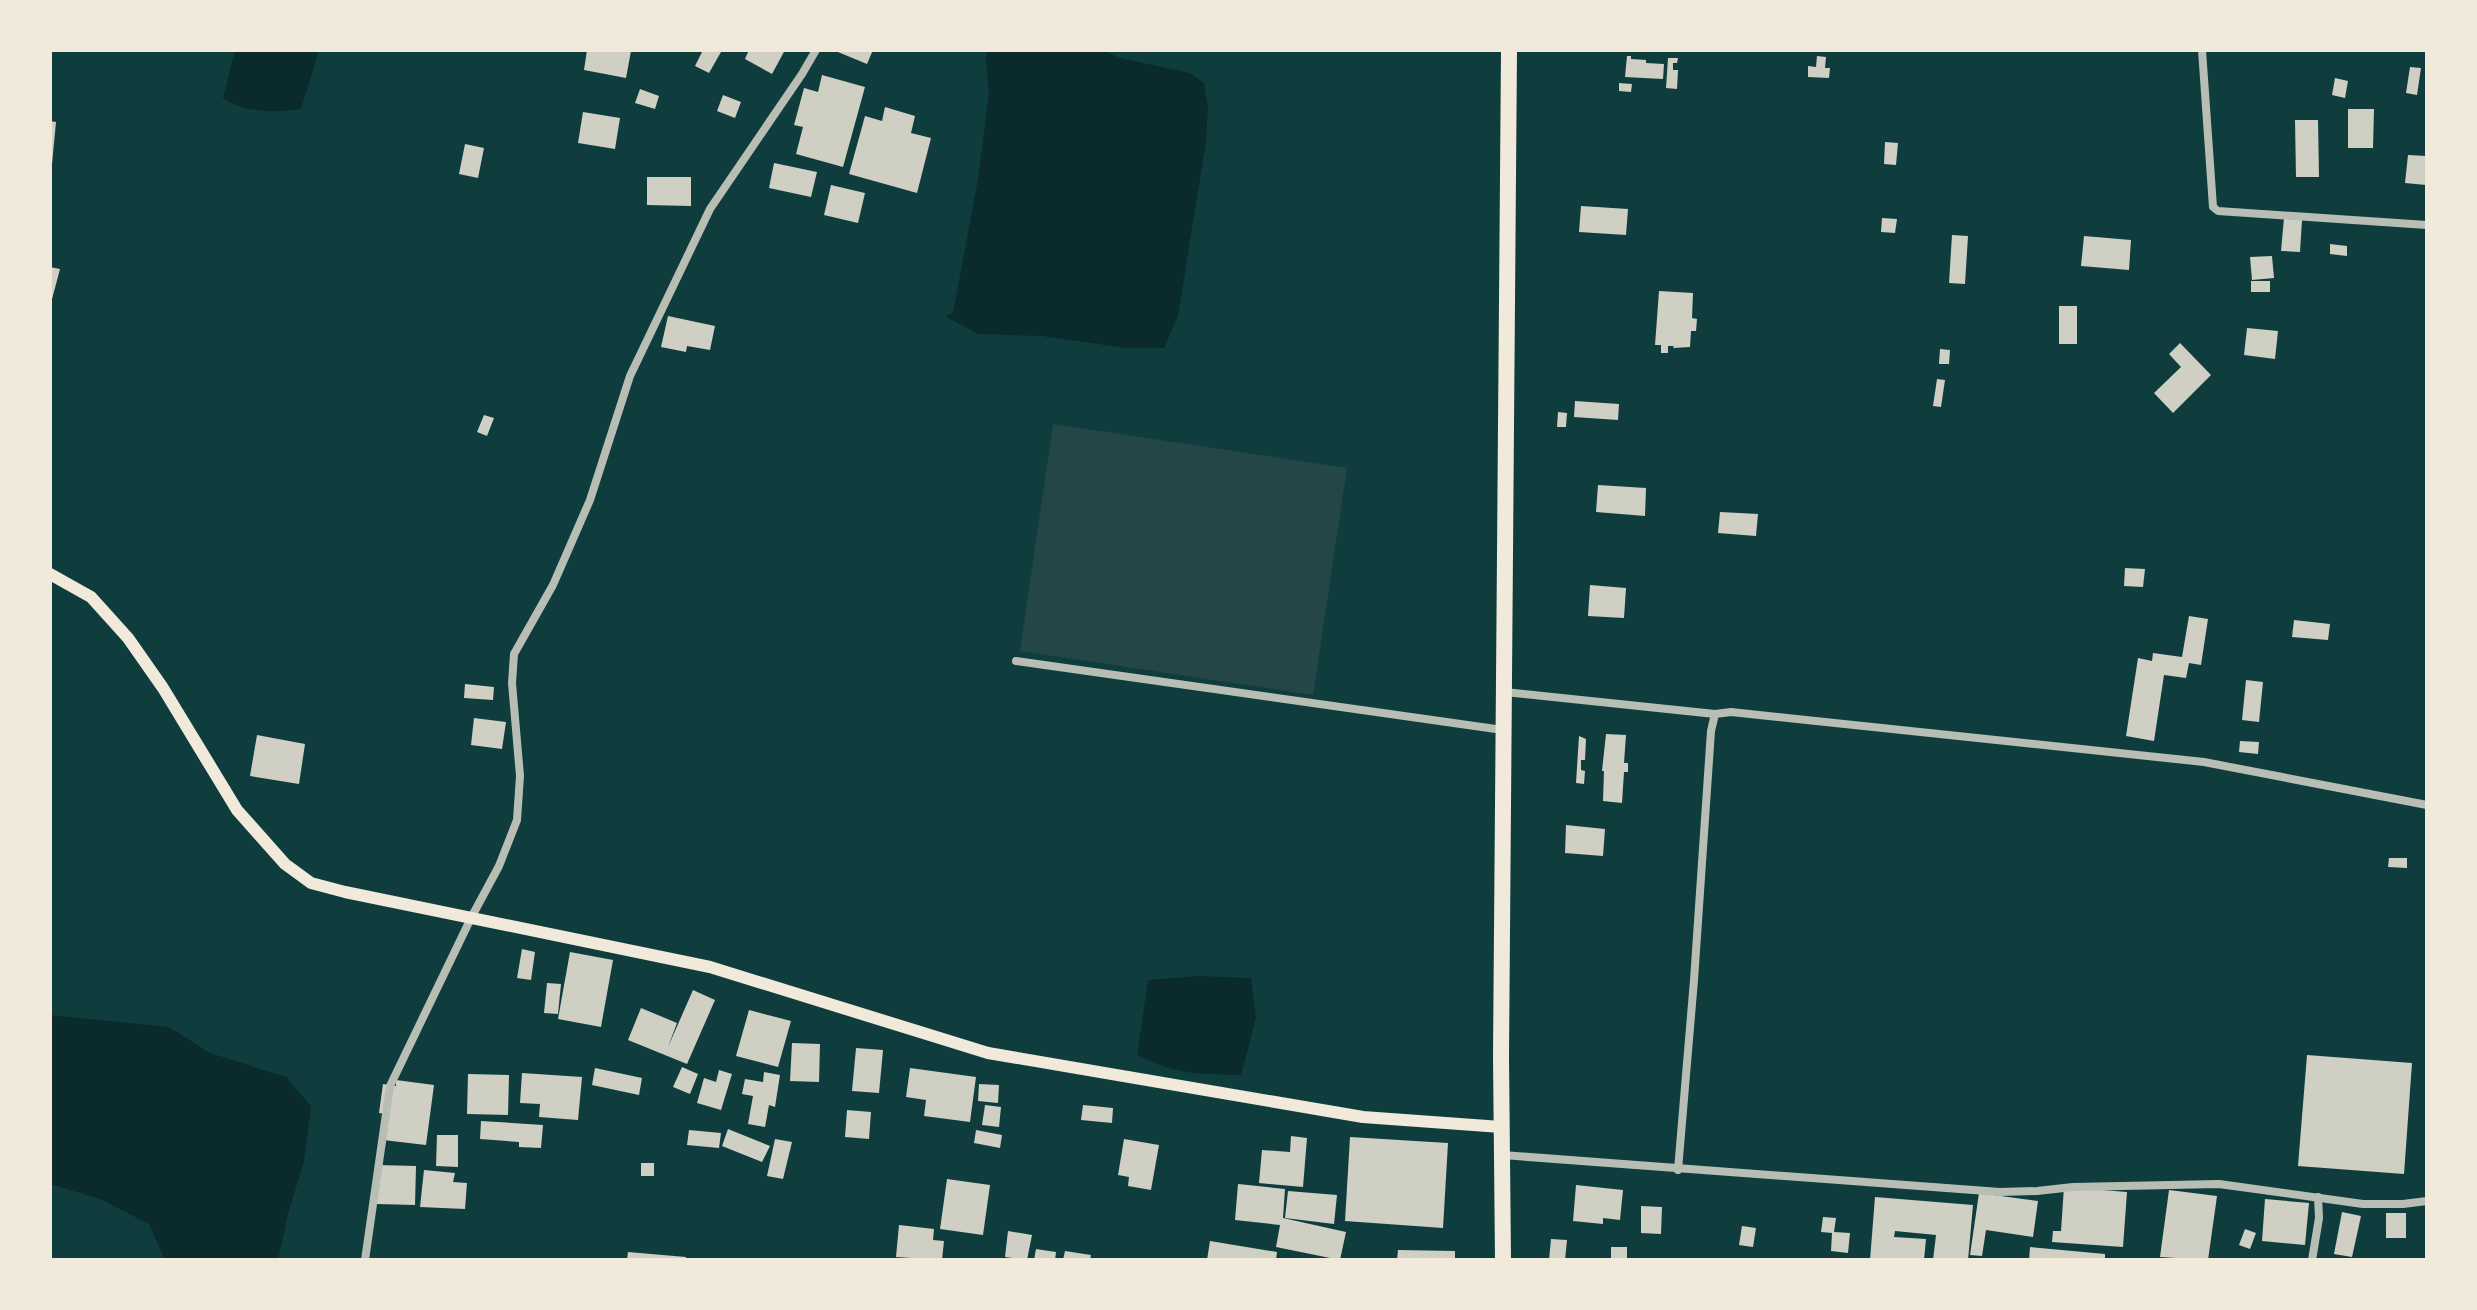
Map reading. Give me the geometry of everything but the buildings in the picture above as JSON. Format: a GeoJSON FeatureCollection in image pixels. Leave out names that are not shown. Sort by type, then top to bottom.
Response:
{"type":"FeatureCollection","features":[{"type":"Feature","properties":{"kind":"highway"},"geometry":{"type":"LineString","coordinates":[[1503,1260],[1501,1127],[1509,50]]}},
{"type":"Feature","properties":{"kind":"main road"},"geometry":{"type":"LineString","coordinates":[[50,574],[91,597],[128,638],[163,688],[237,810],[285,864],[311,883],[710,967],[988,1053],[1363,1117],[1501,1127]]}},
{"type":"Feature","properties":{"kind":"street"},"geometry":{"type":"LineString","coordinates":[[365,1260],[390,1086],[499,866],[517,820],[520,776],[512,683],[514,654],[553,585],[590,500],[630,376],[710,209],[816,50]]}},
{"type":"Feature","properties":{"kind":"street"},"geometry":{"type":"LineString","coordinates":[[2202,50],[2213,207],[2218,211],[2427,225]]}},
{"type":"Feature","properties":{"kind":"street"},"geometry":{"type":"LineString","coordinates":[[1016,661],[1503,730]]}},
{"type":"Feature","properties":{"kind":"street"},"geometry":{"type":"LineString","coordinates":[[1504,692],[1715,714],[1731,712],[2204,762],[2427,805]]}},
{"type":"Feature","properties":{"kind":"street"},"geometry":{"type":"LineString","coordinates":[[1678,1170],[1711,731],[1715,714]]}},
{"type":"Feature","properties":{"kind":"street"},"geometry":{"type":"LineString","coordinates":[[1502,1155],[2000,1192],[2219,1184],[2363,1204],[2427,1201]]}},
{"type":"Feature","properties":{"kind":"street"},"geometry":{"type":"LineString","coordinates":[[2312,1260],[2319,1218],[2318,1197]]}},
{"type":"Feature","properties":{"kind":"shaded area"},"geometry":{"type":"Polygon","coordinates":[[[235,50],[319,50],[301,109],[260,111],[241,107],[223,98],[235,50]]]}},
{"type":"Feature","properties":{"kind":"shaded area"},"geometry":{"type":"Polygon","coordinates":[[[987,50],[1102,50],[1120,58],[1190,73],[1204,83],[1208,107],[1206,141],[1178,316],[1164,348],[1126,348],[1042,336],[978,334],[945,316],[953,313],[978,179],[989,92],[987,50]]]}},
{"type":"Feature","properties":{"kind":"shaded area"},"geometry":{"type":"Polygon","coordinates":[[[1053,424],[1347,468],[1313,695],[1020,651],[1053,424]]]}},
{"type":"Feature","properties":{"kind":"shaded area"},"geometry":{"type":"Polygon","coordinates":[[[1198,976],[1251,978],[1256,1018],[1241,1075],[1176,1070],[1137,1055],[1148,980],[1198,976]]]}},
{"type":"Feature","properties":{"kind":"shaded area"},"geometry":{"type":"Polygon","coordinates":[[[50,1015],[169,1027],[210,1053],[286,1077],[311,1106],[304,1161],[278,1260],[165,1260],[149,1224],[100,1199],[50,1184],[50,1015]]]}}]}
